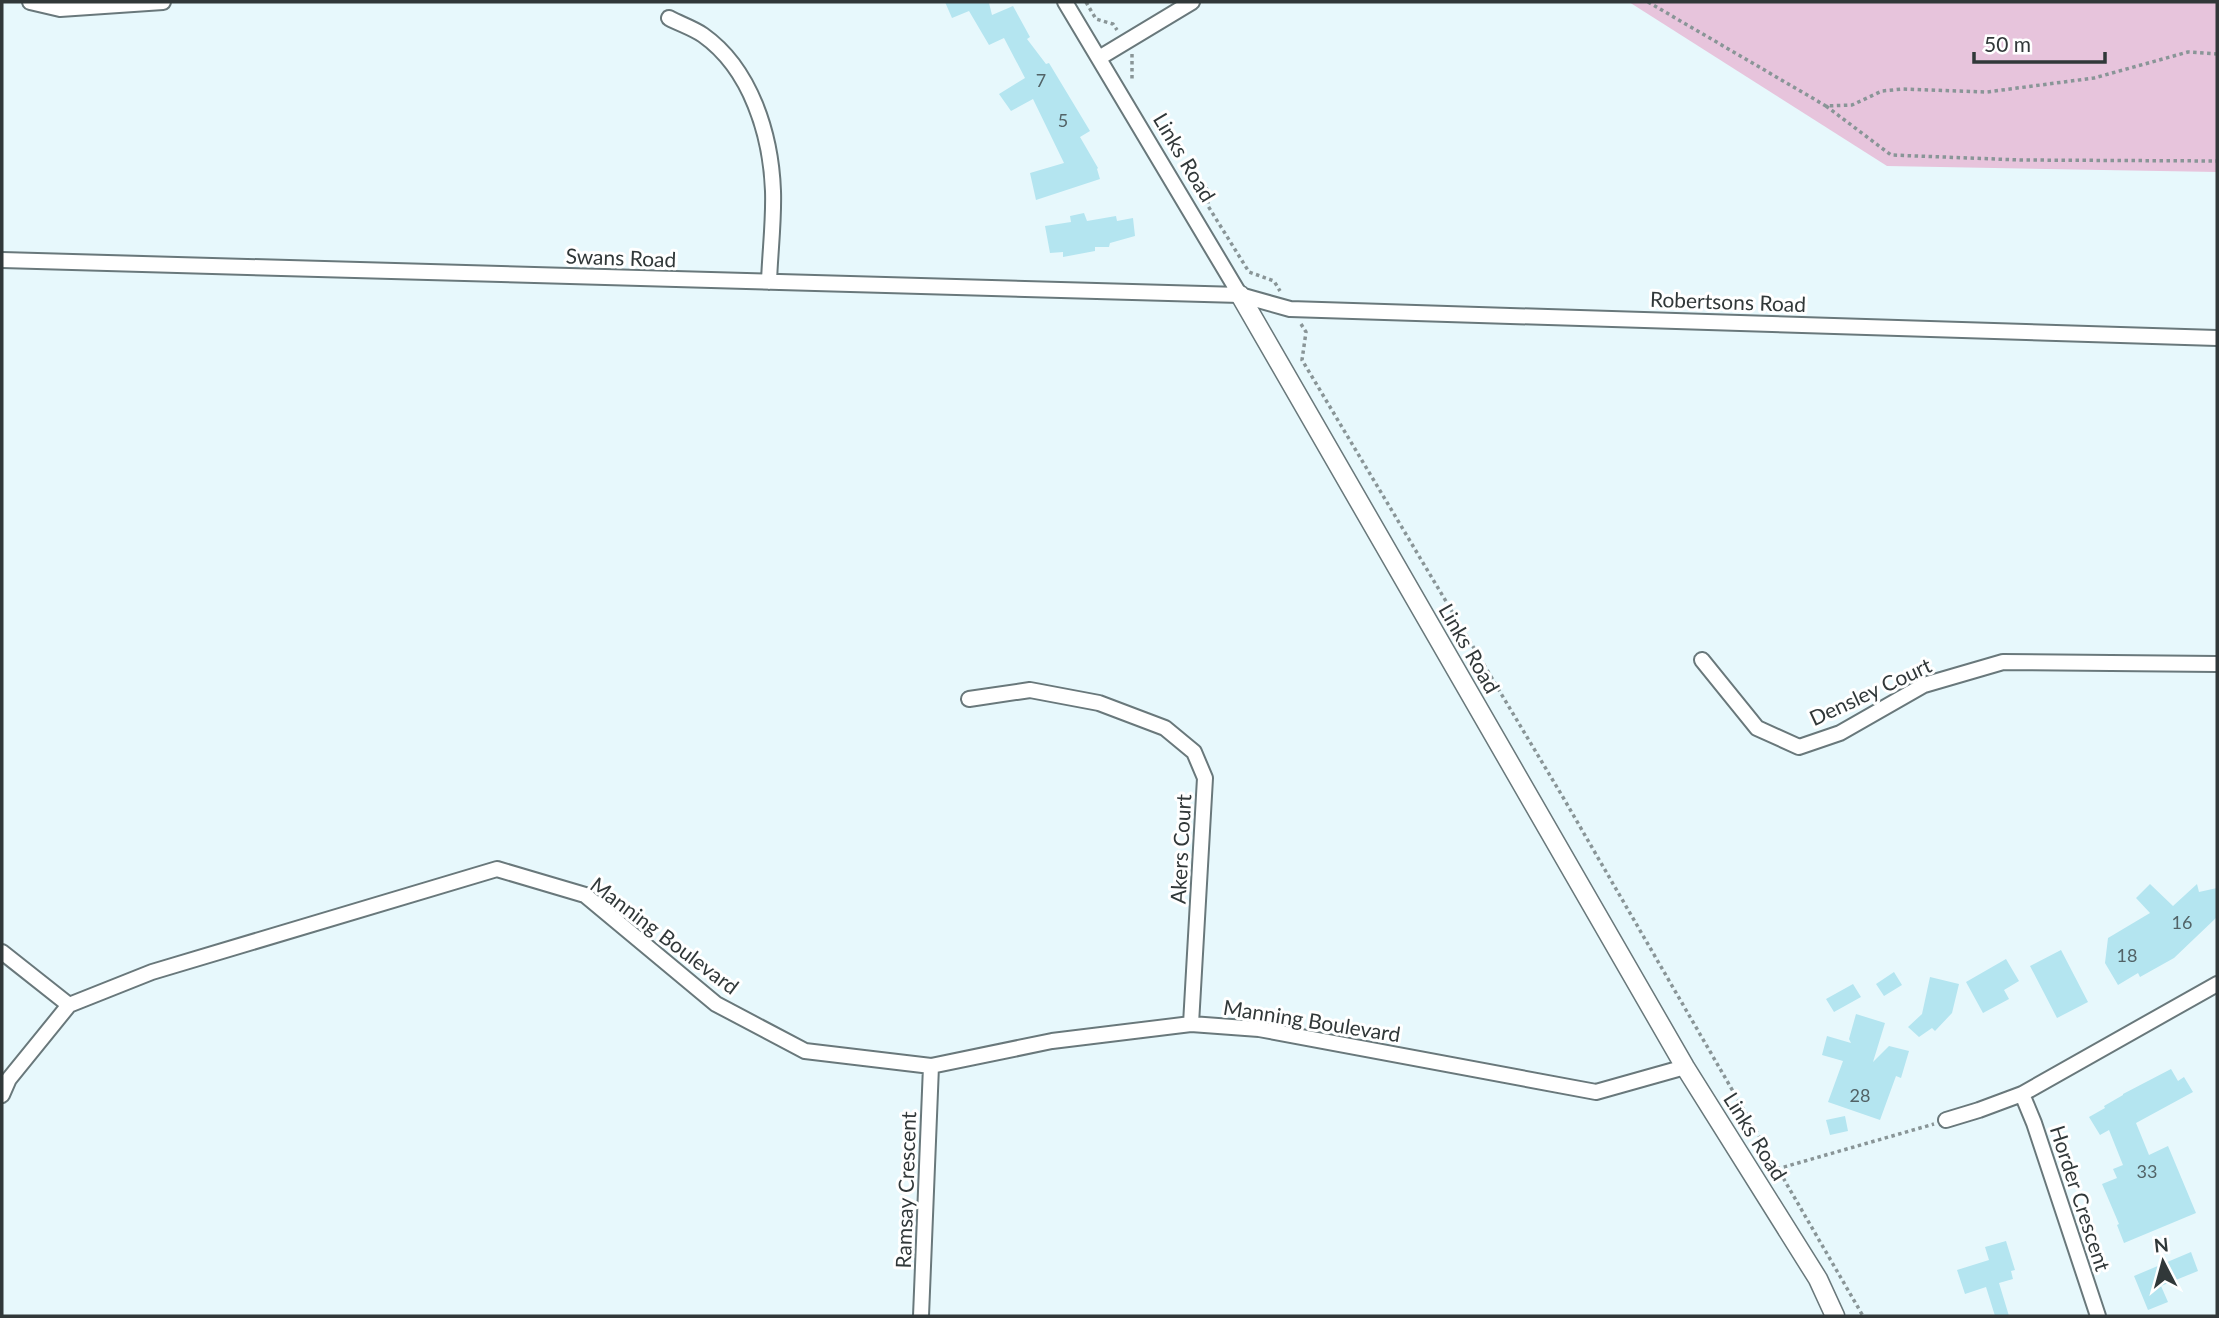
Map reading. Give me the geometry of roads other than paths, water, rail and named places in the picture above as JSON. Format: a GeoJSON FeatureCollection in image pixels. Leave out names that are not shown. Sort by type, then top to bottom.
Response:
{"type":"FeatureCollection","features":[{"type":"Feature","properties":{"kind":"street"},"geometry":{"type":"LineString","coordinates":[[30,2],[60,9],[163,2]]}},
{"type":"Feature","properties":{"kind":"street","name":"Links Road"},"geometry":{"type":"LineString","coordinates":[[1065,2],[1240,295],[1685,1067],[1818,1279],[1835,1316]]}},
{"type":"Feature","properties":{"kind":"street"},"geometry":{"type":"LineString","coordinates":[[1099,58],[1192,2]]}},
{"type":"Feature","properties":{"kind":"street"},"geometry":{"type":"LineString","coordinates":[[669,18],[703,36],[734,65],[755,102],[768,147],[773,190],[769,282]]}},
{"type":"Feature","properties":{"kind":"street","name":"Swans Road"},"geometry":{"type":"LineString","coordinates":[[2,260],[1240,295]]}},
{"type":"Feature","properties":{"kind":"street","name":"Robertsons Road"},"geometry":{"type":"LineString","coordinates":[[1240,295],[1290,309],[2217,338]]}},
{"type":"Feature","properties":{"kind":"street","name":"Densley Court"},"geometry":{"type":"LineString","coordinates":[[1702,660],[1757,728],[1799,747],[1840,733],[1924,685],[2003,662],[2217,664]]}},
{"type":"Feature","properties":{"kind":"street","name":"Akers Court"},"geometry":{"type":"LineString","coordinates":[[969,699],[1030,690],[1098,703],[1166,728],[1194,752],[1205,778],[1191,1024]]}},
{"type":"Feature","properties":{"kind":"street","name":"Manning Boulevard"},"geometry":{"type":"LineString","coordinates":[[2,1095],[9,1079],[69,1005],[152,972],[497,869],[585,895],[716,1004],[805,1051],[931,1066],[1052,1041],[1191,1024],[1259,1029],[1596,1092],[1685,1067]]}},
{"type":"Feature","properties":{"kind":"street"},"geometry":{"type":"LineString","coordinates":[[2,952],[69,1005]]}},
{"type":"Feature","properties":{"kind":"street"},"geometry":{"type":"LineString","coordinates":[[1946,1120],[1979,1111],[2022,1094],[2217,984]]}},
{"type":"Feature","properties":{"kind":"street","name":"Ramsay Crescent"},"geometry":{"type":"LineString","coordinates":[[920,1316],[931,1066]]}},
{"type":"Feature","properties":{"kind":"street","name":"Horder Crescent"},"geometry":{"type":"LineString","coordinates":[[2022,1094],[2098,1316]]}}]}
